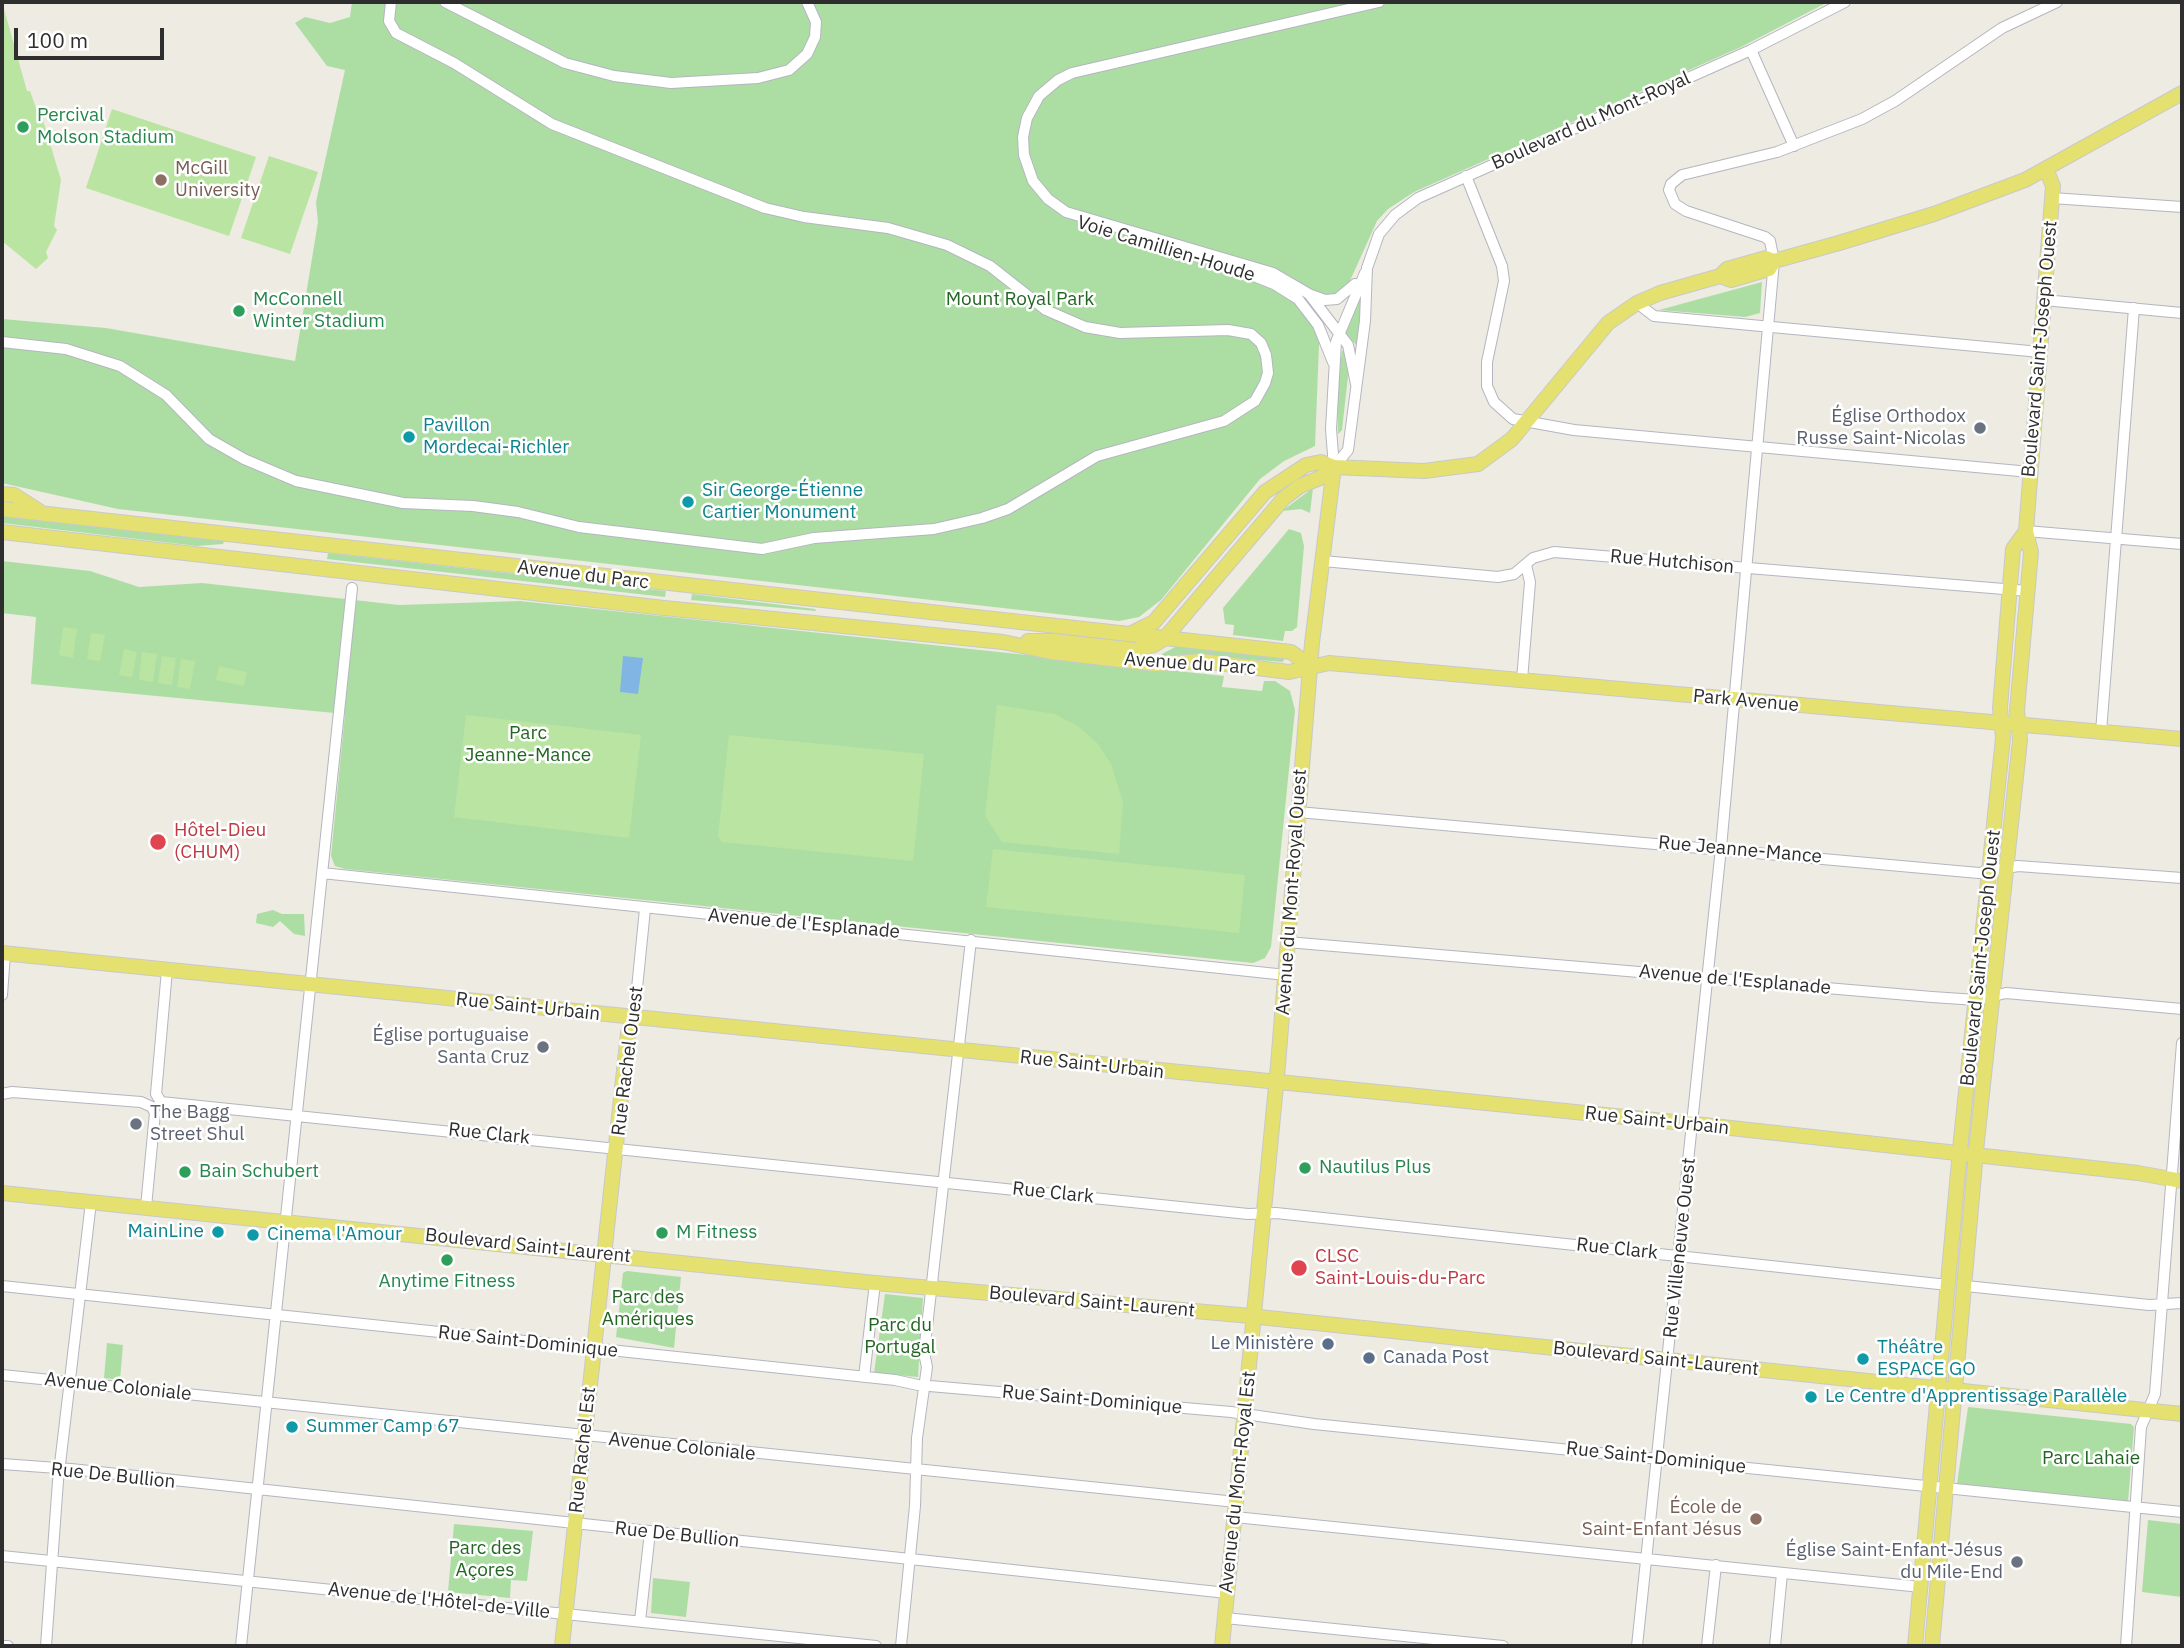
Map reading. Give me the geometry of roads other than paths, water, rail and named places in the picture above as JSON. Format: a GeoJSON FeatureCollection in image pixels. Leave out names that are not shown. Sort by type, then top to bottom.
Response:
{"type":"FeatureCollection","features":[{"type":"Feature","properties":{"kind":"main road"},"geometry":{"type":"LineString","coordinates":[[1125,635],[1140,632],[1154,622],[1265,492],[1306,465],[1321,462],[1334,467],[1424,471],[1478,464],[1527,423],[1608,323],[1637,303],[1660,293],[1720,276],[1731,280],[1769,269],[1774,261],[1934,214],[2046,169],[2182,93]]}},
{"type":"Feature","properties":{"kind":"main road","name":"Boulevard Saint-Joseph Ouest"},"geometry":{"type":"LineString","coordinates":[[1932,1646],[1976,1155],[2020,740],[2017,710],[2031,552],[2025,531],[2053,186],[2046,169]]}},
{"type":"Feature","properties":{"kind":"main road"},"geometry":{"type":"LineString","coordinates":[[1164,639],[1284,498],[1334,467]]}},
{"type":"Feature","properties":{"kind":"main road","name":"Avenue du Mont-Royal Ouest"},"geometry":{"type":"LineString","coordinates":[[1254,1317],[1277,1084],[1310,666],[1334,467]]}},
{"type":"Feature","properties":{"kind":"main road"},"geometry":{"type":"LineString","coordinates":[[2,494],[14,495],[43,513]]}},
{"type":"Feature","properties":{"kind":"main road","name":"Avenue du Parc"},"geometry":{"type":"LineString","coordinates":[[2,509],[1291,652],[1310,666]]}},
{"type":"Feature","properties":{"kind":"main road","name":"Boulevard Saint-Joseph Ouest"},"geometry":{"type":"LineString","coordinates":[[1915,1646],[1960,1153],[1990,870],[2013,549],[2025,531]]}},
{"type":"Feature","properties":{"kind":"main road","name":"Avenue du Parc"},"geometry":{"type":"LineString","coordinates":[[2,532],[664,608],[1003,642],[1051,652],[1155,664],[1201,662],[1289,673],[1310,666]]}},
{"type":"Feature","properties":{"kind":"main road","name":"Avenue du Parc"},"geometry":{"type":"LineString","coordinates":[[1003,642],[1054,641],[1135,650],[1164,639]]}},
{"type":"Feature","properties":{"kind":"main road","name":"Park Avenue"},"geometry":{"type":"LineString","coordinates":[[1310,666],[1329,663],[2182,739]]}},
{"type":"Feature","properties":{"kind":"main road","name":"Rue Saint-Urbain"},"geometry":{"type":"LineString","coordinates":[[4,953],[1277,1084],[1693,1124],[2177,1180]]}},
{"type":"Feature","properties":{"kind":"main road","name":"Rue Rachel Ouest"},"geometry":{"type":"LineString","coordinates":[[606,1255],[628,1033],[634,1018]]}},
{"type":"Feature","properties":{"kind":"main road","name":"Boulevard Saint-Laurent"},"geometry":{"type":"LineString","coordinates":[[2,1193],[875,1283],[1254,1317],[2182,1414]]}},
{"type":"Feature","properties":{"kind":"main road","name":"Rue Rachel Est"},"geometry":{"type":"LineString","coordinates":[[562,1646],[606,1255]]}},
{"type":"Feature","properties":{"kind":"main road","name":"Avenue du Mont-Royal Est"},"geometry":{"type":"LineString","coordinates":[[1222,1646],[1254,1317]]}},
{"type":"Feature","properties":{"kind":"street"},"geometry":{"type":"LineString","coordinates":[[2,342],[66,349],[120,366],[142,377],[166,395],[209,439],[244,459],[296,481],[392,501],[473,506],[579,527],[762,549],[814,538],[934,529],[982,518],[1008,509],[1097,456],[1224,421],[1255,401],[1265,383],[1268,373],[1266,355],[1261,343],[1251,334],[1228,330],[1120,333],[1085,327],[1046,310],[990,266],[947,244],[888,228],[804,217],[765,208],[552,124],[454,63],[396,33],[389,21],[391,2]]}},
{"type":"Feature","properties":{"kind":"street"},"geometry":{"type":"LineString","coordinates":[[445,2],[565,63],[614,76],[671,83],[758,78],[776,75],[796,66],[812,46],[816,29],[814,14],[807,2]]}},
{"type":"Feature","properties":{"kind":"street","name":"Voie Camillien-Houde"},"geometry":{"type":"LineString","coordinates":[[1334,362],[1310,310],[1275,284],[1227,266],[1076,222],[1050,209],[1038,199],[1025,180],[1018,163],[1016,136],[1022,114],[1034,94],[1048,79],[1064,69],[1357,2]]}},
{"type":"Feature","properties":{"kind":"street","name":"Voie Camillien-Houde"},"geometry":{"type":"LineString","coordinates":[[1338,333],[1309,294],[1273,273],[1066,212],[1048,199],[1033,181],[1024,155],[1024,128],[1039,96],[1051,85],[1072,73],[1379,2]]}},
{"type":"Feature","properties":{"kind":"street","name":"Boulevard du Mont-Royal"},"geometry":{"type":"LineString","coordinates":[[1334,467],[1331,429],[1338,333],[1379,234],[1395,215],[1418,198],[1751,50],[1845,2]]}},
{"type":"Feature","properties":{"kind":"street"},"geometry":{"type":"LineString","coordinates":[[1774,261],[1770,241],[1765,237],[1686,212],[1675,204],[1669,190],[1676,179],[1689,173],[1794,146],[1830,133],[1884,107],[1992,34],[2057,2]]}},
{"type":"Feature","properties":{"kind":"street"},"geometry":{"type":"LineString","coordinates":[[1751,50],[1794,146]]}},
{"type":"Feature","properties":{"kind":"street"},"geometry":{"type":"LineString","coordinates":[[1466,176],[1502,266],[1504,281],[1487,362],[1487,386],[1494,402],[1513,419],[1527,423],[2030,472]]}},
{"type":"Feature","properties":{"kind":"street"},"geometry":{"type":"LineString","coordinates":[[2052,198],[2182,207]]}},
{"type":"Feature","properties":{"kind":"street","name":"Rue Villeneuve Ouest"},"geometry":{"type":"LineString","coordinates":[[1637,1646],[1736,700],[1774,261]]}},
{"type":"Feature","properties":{"kind":"street"},"geometry":{"type":"LineString","coordinates":[[1309,294],[1325,300],[1337,299],[1350,291],[1367,268]]}},
{"type":"Feature","properties":{"kind":"street","name":"Boulevard du Mont-Royal"},"geometry":{"type":"LineString","coordinates":[[1334,467],[1349,450],[1365,321],[1367,268]]}},
{"type":"Feature","properties":{"kind":"street"},"geometry":{"type":"LineString","coordinates":[[2045,300],[2182,313]]}},
{"type":"Feature","properties":{"kind":"street"},"geometry":{"type":"LineString","coordinates":[[1637,303],[1654,316],[2040,352]]}},
{"type":"Feature","properties":{"kind":"street"},"geometry":{"type":"LineString","coordinates":[[2101,732],[2134,308]]}},
{"type":"Feature","properties":{"kind":"street","name":"Boulevard du Mont-Royal"},"geometry":{"type":"LineString","coordinates":[[1338,333],[1351,351],[1356,384]]}},
{"type":"Feature","properties":{"kind":"street"},"geometry":{"type":"LineString","coordinates":[[2025,531],[2182,544]]}},
{"type":"Feature","properties":{"kind":"street","name":"Rue Hutchison"},"geometry":{"type":"LineString","coordinates":[[1323,561],[1498,577],[1514,574],[1533,558],[1554,552],[2028,591]]}},
{"type":"Feature","properties":{"kind":"street"},"geometry":{"type":"LineString","coordinates":[[1522,680],[1530,582],[1526,565]]}},
{"type":"Feature","properties":{"kind":"street"},"geometry":{"type":"LineString","coordinates":[[241,1646],[352,588]]}},
{"type":"Feature","properties":{"kind":"street","name":"Rue Jeanne-Mance"},"geometry":{"type":"LineString","coordinates":[[1298,812],[1979,873],[2006,867],[2182,878]]}},
{"type":"Feature","properties":{"kind":"street","name":"Avenue de l'Esplanade"},"geometry":{"type":"LineString","coordinates":[[322,873],[1286,975]]}},
{"type":"Feature","properties":{"kind":"street","name":"Rue Rachel Ouest"},"geometry":{"type":"LineString","coordinates":[[634,1018],[645,909]]}},
{"type":"Feature","properties":{"kind":"street"},"geometry":{"type":"LineString","coordinates":[[901,1646],[910,1560],[915,1471],[927,1367],[924,1353],[971,940]]}},
{"type":"Feature","properties":{"kind":"street","name":"Avenue de l'Esplanade"},"geometry":{"type":"LineString","coordinates":[[1287,942],[1977,1000],[2006,993],[2182,1009]]}},
{"type":"Feature","properties":{"kind":"street"},"geometry":{"type":"LineString","coordinates":[[2,995],[4,953]]}},
{"type":"Feature","properties":{"kind":"street"},"geometry":{"type":"LineString","coordinates":[[146,1207],[167,970]]}},
{"type":"Feature","properties":{"kind":"street"},"geometry":{"type":"LineString","coordinates":[[2126,1646],[2141,1427],[2155,1394],[2177,1180],[2182,1043]]}},
{"type":"Feature","properties":{"kind":"street","name":"Rue Clark"},"geometry":{"type":"LineString","coordinates":[[2,1094],[12,1092],[298,1114],[1948,1285]]}},
{"type":"Feature","properties":{"kind":"street"},"geometry":{"type":"LineString","coordinates":[[46,1646],[61,1469],[91,1202]]}},
{"type":"Feature","properties":{"kind":"street"},"geometry":{"type":"LineString","coordinates":[[864,1377],[875,1283]]}},
{"type":"Feature","properties":{"kind":"street","name":"Rue Saint-Dominique"},"geometry":{"type":"LineString","coordinates":[[2,1286],[864,1377],[924,1386],[1245,1414],[2182,1512]]}},
{"type":"Feature","properties":{"kind":"street"},"geometry":{"type":"LineString","coordinates":[[1966,1286],[2149,1305],[2182,1303]]}},
{"type":"Feature","properties":{"kind":"street","name":"Avenue Coloniale"},"geometry":{"type":"LineString","coordinates":[[2,1375],[915,1471],[1647,1558],[1921,1587]]}},
{"type":"Feature","properties":{"kind":"street","name":"Rue De Bullion"},"geometry":{"type":"LineString","coordinates":[[2,1465],[61,1469],[1227,1593]]}},
{"type":"Feature","properties":{"kind":"street"},"geometry":{"type":"LineString","coordinates":[[640,1621],[650,1532]]}},
{"type":"Feature","properties":{"kind":"street","name":"Avenue de l'Hôtel-de-Ville"},"geometry":{"type":"LineString","coordinates":[[2,1556],[876,1646]]}},
{"type":"Feature","properties":{"kind":"street"},"geometry":{"type":"LineString","coordinates":[[1707,1646],[1716,1565]]}},
{"type":"Feature","properties":{"kind":"street"},"geometry":{"type":"LineString","coordinates":[[1775,1646],[1782,1573]]}},
{"type":"Feature","properties":{"kind":"street"},"geometry":{"type":"LineString","coordinates":[[1225,1618],[1503,1646]]}},
{"type":"Feature","properties":{"kind":"street"},"geometry":{"type":"LineString","coordinates":[[2,1646],[8,1646]]}},
{"type":"Feature","properties":{"kind":"water"},"geometry":{"type":"Polygon","coordinates":[[[623,656],[643,658],[638,694],[620,692],[623,656]]]}},
{"type":"Feature","properties":{"kind":"place","name":"Percival Molson Stadium"},"geometry":{"type":"Point","coordinates":[23,127]}},
{"type":"Feature","properties":{"kind":"place","name":"McGill University"},"geometry":{"type":"Point","coordinates":[161,180]}},
{"type":"Feature","properties":{"kind":"place","name":"McConnell Winter Stadium"},"geometry":{"type":"Point","coordinates":[239,311]}},
{"type":"Feature","properties":{"kind":"place","name":"Église Orthodox Russe Saint-Nicolas"},"geometry":{"type":"Point","coordinates":[1980,428]}},
{"type":"Feature","properties":{"kind":"place","name":"Pavillon Mordecai-Richler"},"geometry":{"type":"Point","coordinates":[409,437]}},
{"type":"Feature","properties":{"kind":"place","name":"Sir George-Étienne Cartier Monument"},"geometry":{"type":"Point","coordinates":[688,502]}},
{"type":"Feature","properties":{"kind":"place","name":"Hôtel-Dieu (CHUM)"},"geometry":{"type":"Point","coordinates":[158,842]}},
{"type":"Feature","properties":{"kind":"place","name":"Église portuguaise Santa Cruz"},"geometry":{"type":"Point","coordinates":[543,1047]}},
{"type":"Feature","properties":{"kind":"place","name":"The Bagg Street Shul"},"geometry":{"type":"Point","coordinates":[136,1124]}},
{"type":"Feature","properties":{"kind":"place","name":"Nautilus Plus"},"geometry":{"type":"Point","coordinates":[1305,1168]}},
{"type":"Feature","properties":{"kind":"place","name":"Bain Schubert"},"geometry":{"type":"Point","coordinates":[185,1172]}},
{"type":"Feature","properties":{"kind":"place","name":"MainLine"},"geometry":{"type":"Point","coordinates":[218,1232]}},
{"type":"Feature","properties":{"kind":"place","name":"M Fitness"},"geometry":{"type":"Point","coordinates":[662,1233]}},
{"type":"Feature","properties":{"kind":"place","name":"Cinema l'Amour"},"geometry":{"type":"Point","coordinates":[253,1235]}},
{"type":"Feature","properties":{"kind":"place","name":"Anytime Fitness"},"geometry":{"type":"Point","coordinates":[447,1260]}},
{"type":"Feature","properties":{"kind":"place","name":"CLSC Saint-Louis-du-Parc"},"geometry":{"type":"Point","coordinates":[1299,1268]}},
{"type":"Feature","properties":{"kind":"place","name":"Le Ministère"},"geometry":{"type":"Point","coordinates":[1328,1344]}},
{"type":"Feature","properties":{"kind":"place","name":"Canada Post"},"geometry":{"type":"Point","coordinates":[1369,1358]}},
{"type":"Feature","properties":{"kind":"place","name":"Théâtre ESPACE GO"},"geometry":{"type":"Point","coordinates":[1863,1359]}},
{"type":"Feature","properties":{"kind":"place","name":"Le Centre d'Apprentissage Parallèle"},"geometry":{"type":"Point","coordinates":[1811,1397]}},
{"type":"Feature","properties":{"kind":"place","name":"Summer Camp 67"},"geometry":{"type":"Point","coordinates":[292,1427]}},
{"type":"Feature","properties":{"kind":"place","name":"École de Saint-Enfant Jésus"},"geometry":{"type":"Point","coordinates":[1756,1519]}},
{"type":"Feature","properties":{"kind":"place","name":"Église Saint-Enfant-Jésus du Mile-End"},"geometry":{"type":"Point","coordinates":[2017,1562]}},
{"type":"Feature","properties":{"kind":"park label","name":"Mount Royal Park"},"geometry":{"type":"Point","coordinates":[1020,300]}},
{"type":"Feature","properties":{"kind":"park label","name":"Parc Jeanne-Mance"},"geometry":{"type":"Point","coordinates":[528,745]}},
{"type":"Feature","properties":{"kind":"park label","name":"Parc des Amériques"},"geometry":{"type":"Point","coordinates":[648,1309]}},
{"type":"Feature","properties":{"kind":"park label","name":"Parc du Portugal"},"geometry":{"type":"Point","coordinates":[900,1337]}},
{"type":"Feature","properties":{"kind":"park label","name":"Parc Lahaie"},"geometry":{"type":"Point","coordinates":[2091,1459]}},
{"type":"Feature","properties":{"kind":"park label","name":"Parc des Açores"},"geometry":{"type":"Point","coordinates":[485,1560]}}]}
